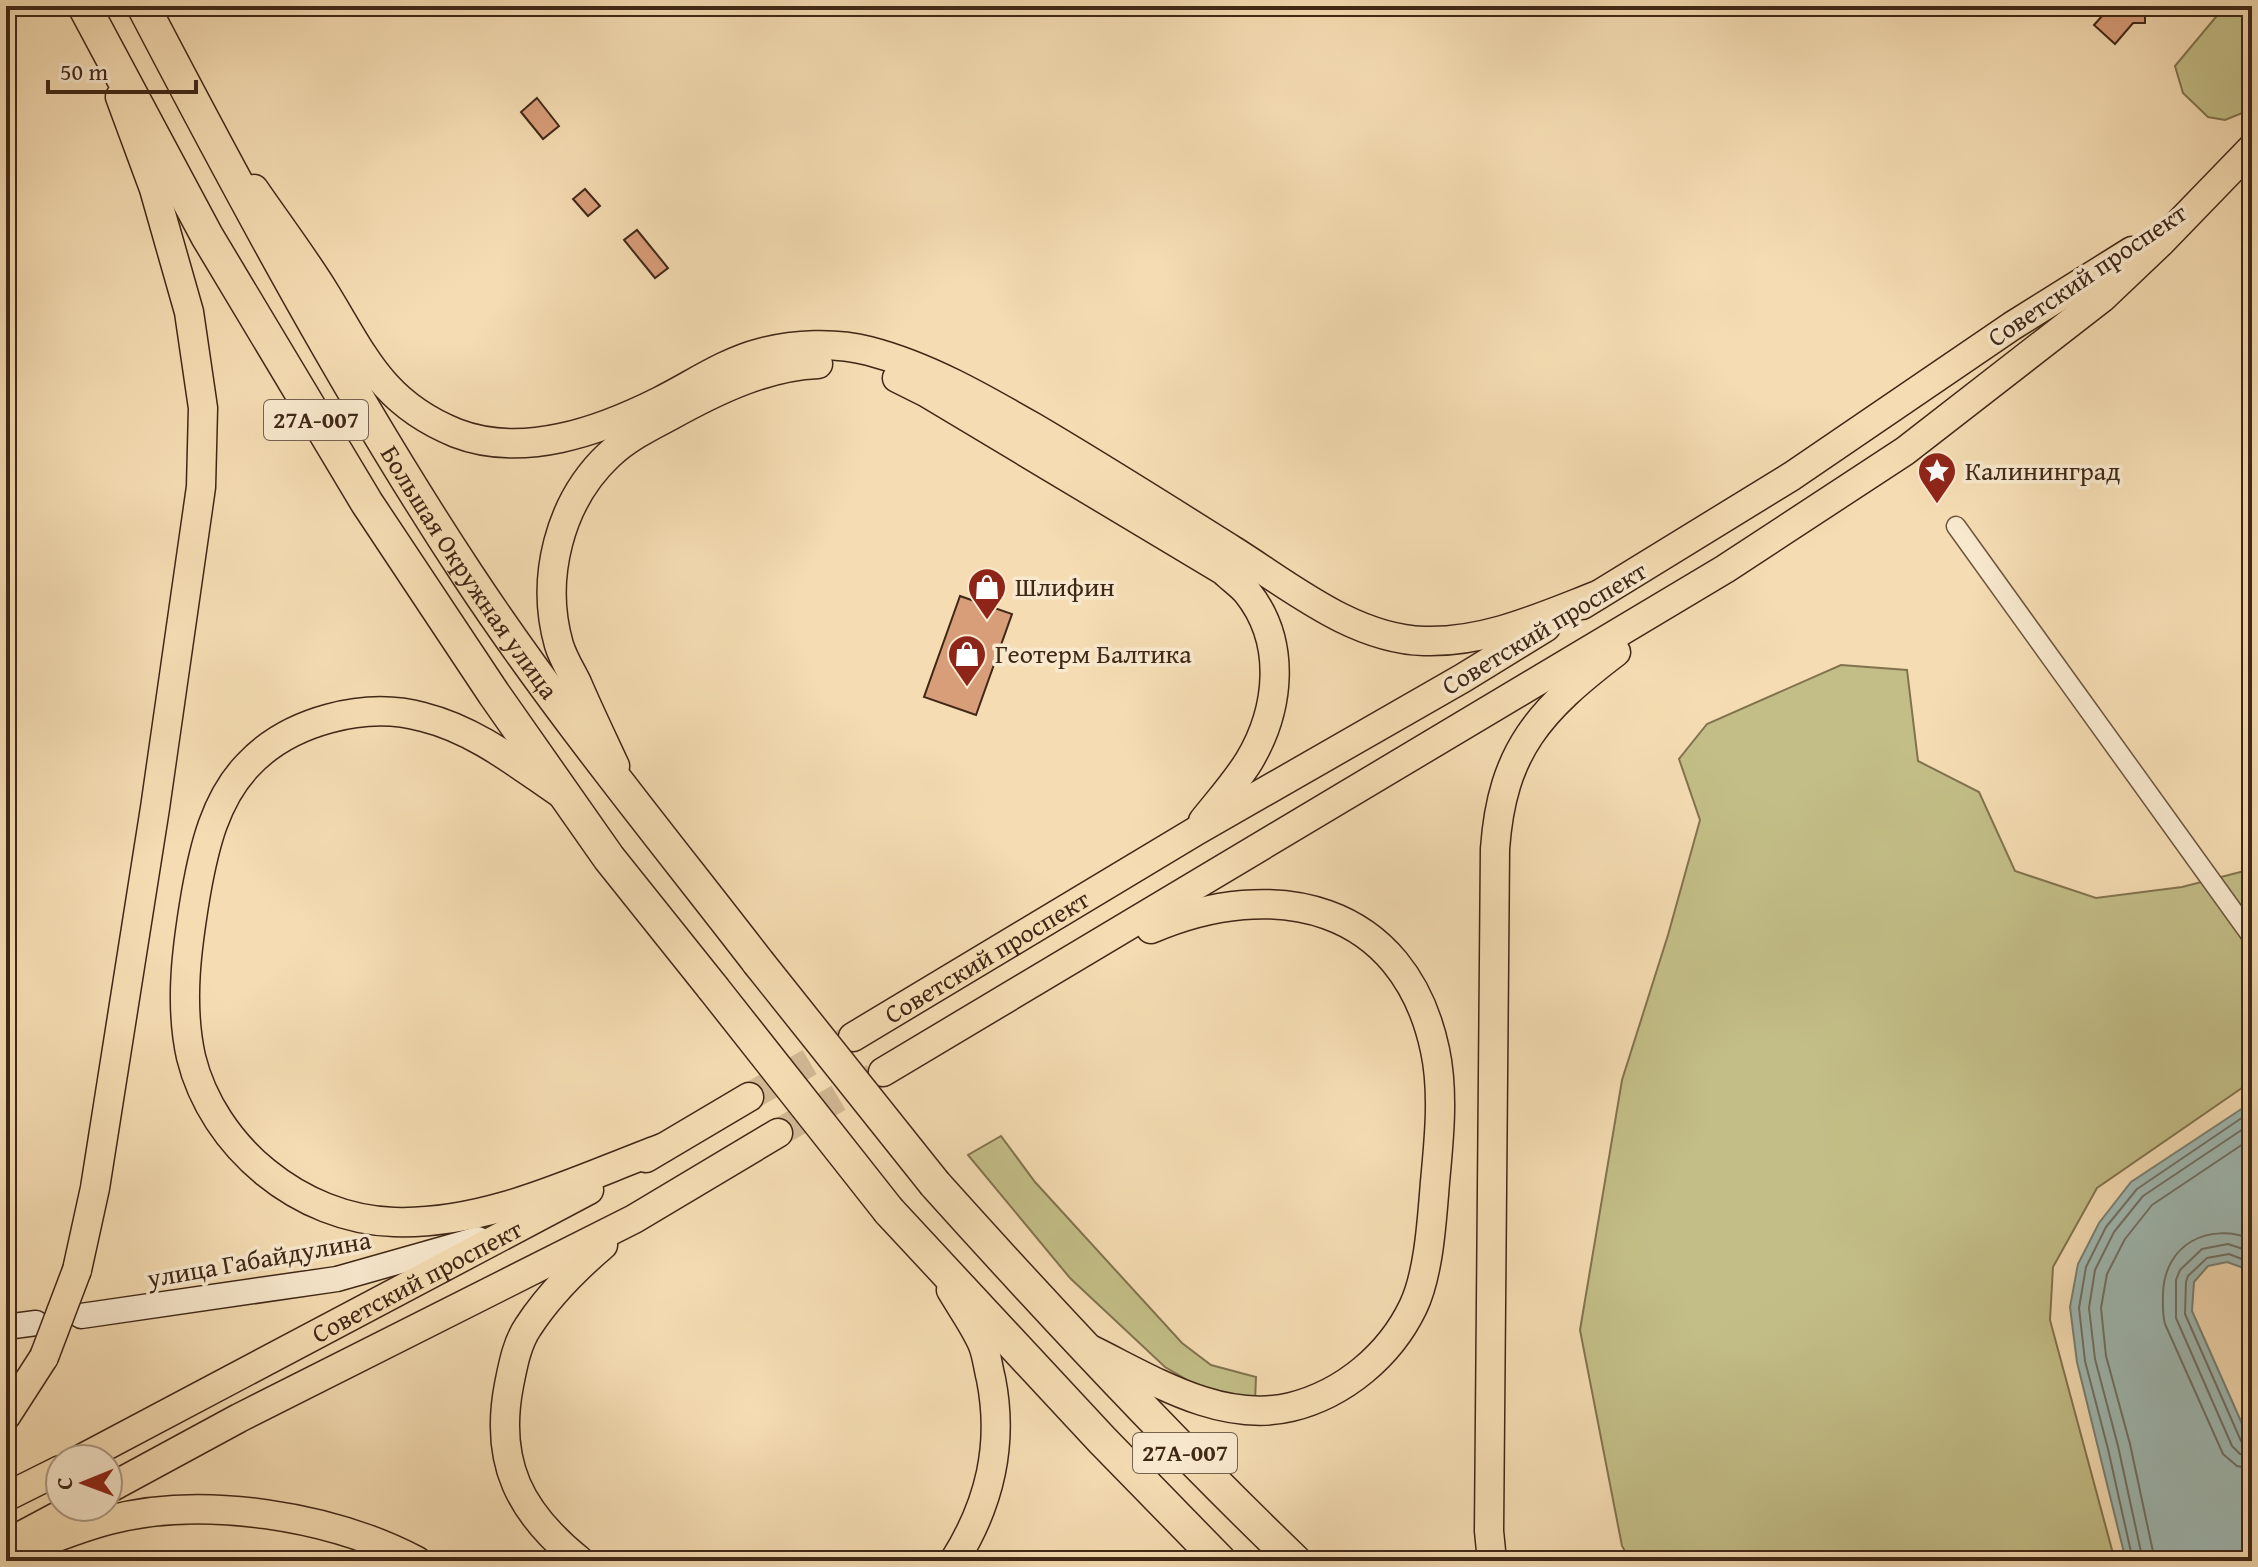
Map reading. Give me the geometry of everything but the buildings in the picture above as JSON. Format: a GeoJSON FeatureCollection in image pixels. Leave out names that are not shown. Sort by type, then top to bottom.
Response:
{"type":"FeatureCollection","features":[{"type":"Feature","properties":{"kind":"highway","name":"Большая Окружная улица"},"geometry":{"type":"LineString","coordinates":[[143,6],[294,289],[404,477],[533,670],[628,793]]}},
{"type":"Feature","properties":{"kind":"highway","name":"27А-007"},"geometry":{"type":"LineString","coordinates":[[89,16],[207,236],[359,490],[430,601],[567,798]]}},
{"type":"Feature","properties":{"kind":"highway","name":"27А-007"},"geometry":{"type":"LineString","coordinates":[[628,793],[935,1184],[1078,1343],[1295,1561]]}},
{"type":"Feature","properties":{"kind":"highway"},"geometry":{"type":"LineString","coordinates":[[567,798],[609,858],[889,1211],[1102,1440],[1220,1561]]}},
{"type":"Feature","properties":{"kind":"main road"},"geometry":{"type":"LineString","coordinates":[[6,1416],[44,1357],[77,1270],[95,1188],[155,808],[201,487],[203,408],[189,312],[154,189],[89,16]]}},
{"type":"Feature","properties":{"kind":"main road"},"geometry":{"type":"LineString","coordinates":[[190,96],[322,288],[351,340],[381,384],[413,411],[461,435],[485,441],[525,443],[567,437],[621,419],[758,353],[801,346],[866,350],[942,379],[999,408],[1120,479],[1326,609],[1377,632],[1419,641],[1462,640],[1520,625],[1598,595]]}},
{"type":"Feature","properties":{"kind":"main road","name":"Советский проспект"},"geometry":{"type":"LineString","coordinates":[[883,1072],[1725,569],[1905,451],[2102,298],[2252,148]]}},
{"type":"Feature","properties":{"kind":"main road","name":"Советский проспект"},"geometry":{"type":"LineString","coordinates":[[853,1037],[1196,831],[1463,678],[1792,476],[2012,326],[2143,244],[2214,186]]}},
{"type":"Feature","properties":{"kind":"main road"},"geometry":{"type":"LineString","coordinates":[[628,793],[559,647],[552,608],[554,560],[562,529],[577,496],[608,456],[629,439],[703,398],[801,364],[833,363],[864,366],[927,393],[1224,571],[1247,593],[1264,624],[1274,652],[1276,686],[1267,724],[1248,763],[1196,831]]}},
{"type":"Feature","properties":{"kind":"main road"},"geometry":{"type":"LineString","coordinates":[[1492,1561],[1489,1500],[1495,849],[1498,811],[1507,778],[1521,749],[1537,724],[1573,685],[1725,569]]}},
{"type":"Feature","properties":{"kind":"main road"},"geometry":{"type":"LineString","coordinates":[[567,798],[476,737],[419,716],[379,712],[351,714],[320,721],[266,750],[248,765],[230,789],[213,822],[201,865],[188,939],[186,1028],[191,1057],[207,1099],[240,1150],[273,1179],[295,1193],[346,1214],[392,1222],[439,1220],[500,1208],[662,1148]]}},
{"type":"Feature","properties":{"kind":"main road"},"geometry":{"type":"LineString","coordinates":[[1016,992],[1185,914],[1258,903],[1305,906],[1345,920],[1380,946],[1413,991],[1424,1012],[1435,1051],[1439,1090],[1438,1144],[1430,1245],[1414,1306],[1382,1356],[1334,1391],[1290,1408],[1258,1410],[1216,1405],[1193,1398],[1078,1343]]}},
{"type":"Feature","properties":{"kind":"main road","name":"Советский проспект"},"geometry":{"type":"LineString","coordinates":[[111,1443],[537,1219],[749,1097]]}},
{"type":"Feature","properties":{"kind":"main road","name":"Советский проспект"},"geometry":{"type":"LineString","coordinates":[[124,1480],[239,1418],[634,1219],[778,1133]]}},
{"type":"Feature","properties":{"kind":"main road","name":"улица Габайдулина"},"geometry":{"type":"LineString","coordinates":[[81,1316],[337,1279],[437,1252],[537,1219]]}},
{"type":"Feature","properties":{"kind":"main road"},"geometry":{"type":"LineString","coordinates":[[580,1561],[542,1527],[519,1488],[509,1462],[505,1407],[516,1355],[527,1328],[556,1290],[634,1219]]}},
{"type":"Feature","properties":{"kind":"main road"},"geometry":{"type":"LineString","coordinates":[[931,1254],[983,1345],[997,1417],[997,1445],[990,1486],[972,1533],[954,1561]]}},
{"type":"Feature","properties":{"kind":"main road"},"geometry":{"type":"LineString","coordinates":[[6,1327],[36,1323]]}},
{"type":"Feature","properties":{"kind":"main road"},"geometry":{"type":"LineString","coordinates":[[6,1497],[44,1478]]}},
{"type":"Feature","properties":{"kind":"main road"},"geometry":{"type":"LineString","coordinates":[[6,1557],[109,1520],[153,1512],[200,1509],[266,1514],[326,1527],[368,1540],[417,1561]]}},
{"type":"Feature","properties":{"kind":"main road"},"geometry":{"type":"LineString","coordinates":[[6,1544],[45,1523]]}},
{"type":"Feature","properties":{"kind":"street"},"geometry":{"type":"LineString","coordinates":[[1956,526],[2252,937]]}},
{"type":"Feature","properties":{"kind":"shaded area"},"geometry":{"type":"Polygon","coordinates":[[[2225,6],[2252,6],[2252,109],[2225,120],[2208,117],[2183,93],[2175,66],[2225,6]]]}},
{"type":"Feature","properties":{"kind":"shaded area"},"geometry":{"type":"Polygon","coordinates":[[[1841,665],[1907,670],[1918,761],[1979,792],[2015,871],[2096,898],[2182,887],[2252,869],[2252,1081],[2097,1188],[2053,1267],[2050,1320],[2115,1561],[1631,1561],[1622,1546],[1580,1330],[1622,1080],[1700,820],[1679,759],[1707,724],[1841,665]]]}},
{"type":"Feature","properties":{"kind":"shaded area"},"geometry":{"type":"Polygon","coordinates":[[[1001,1136],[1035,1182],[1182,1343],[1211,1365],[1256,1377],[1255,1402],[1208,1392],[1165,1367],[1070,1278],[968,1155],[1001,1136]]]}},
{"type":"Feature","properties":{"kind":"water"},"geometry":{"type":"Polygon","coordinates":[[[2252,1102],[2252,1271],[2227,1262],[2208,1266],[2194,1282],[2192,1311],[2252,1446],[2252,1561],[2126,1561],[2077,1362],[2070,1307],[2078,1264],[2099,1223],[2131,1182],[2252,1102]]]}},
{"type":"Feature","properties":{"kind":"tunnel"},"geometry":{"type":"LineString","coordinates":[[749,1097],[846,1041]]}},
{"type":"Feature","properties":{"kind":"tunnel"},"geometry":{"type":"LineString","coordinates":[[778,1133],[874,1077]]}},
{"type":"Feature","properties":{"kind":"place","name":"Калининград"},"geometry":{"type":"Point","coordinates":[1937,505]}},
{"type":"Feature","properties":{"kind":"place","name":"Шлифин"},"geometry":{"type":"Point","coordinates":[987,621]}},
{"type":"Feature","properties":{"kind":"place","name":"Геотерм Балтика"},"geometry":{"type":"Point","coordinates":[967,688]}}]}
